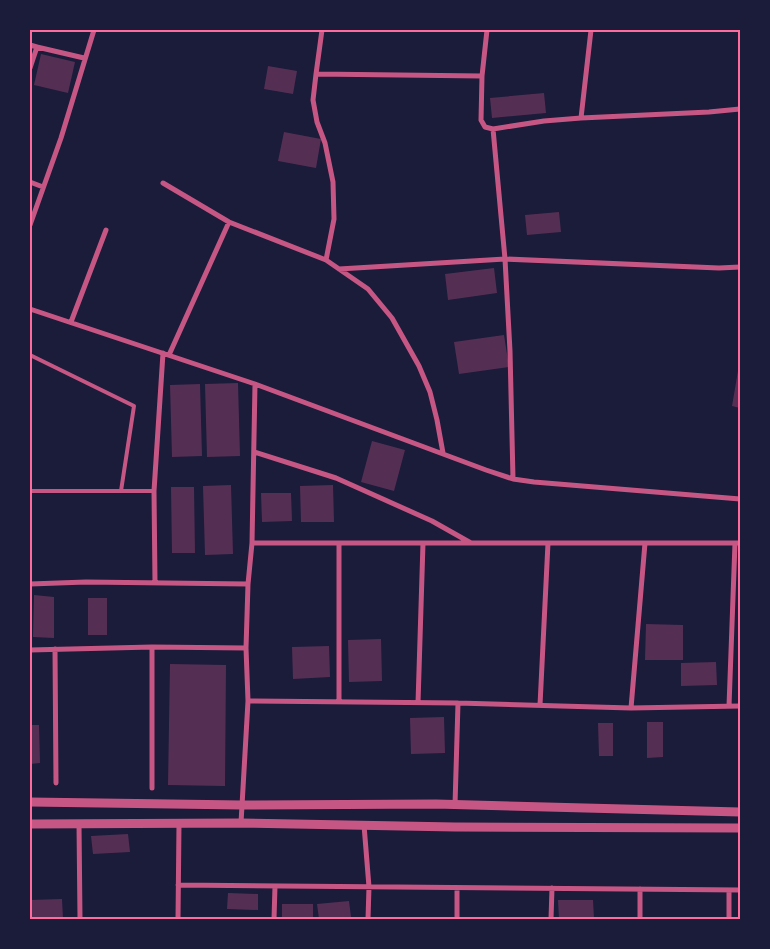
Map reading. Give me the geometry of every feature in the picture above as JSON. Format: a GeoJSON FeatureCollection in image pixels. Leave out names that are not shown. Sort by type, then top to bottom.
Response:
{"type":"FeatureCollection","features":[{"type":"Feature","properties":{"kind":"street"},"geometry":{"type":"LineString","coordinates":[[30,225],[61,138],[94,30]]}},
{"type":"Feature","properties":{"kind":"street"},"geometry":{"type":"LineString","coordinates":[[322,30],[313,100],[333,182],[334,219],[326,260]]}},
{"type":"Feature","properties":{"kind":"street"},"geometry":{"type":"LineString","coordinates":[[487,30],[482,76],[481,120],[485,127],[493,129],[544,121],[581,118],[740,109]]}},
{"type":"Feature","properties":{"kind":"street"},"geometry":{"type":"LineString","coordinates":[[581,118],[591,30]]}},
{"type":"Feature","properties":{"kind":"street"},"geometry":{"type":"LineString","coordinates":[[30,45],[84,58]]}},
{"type":"Feature","properties":{"kind":"street"},"geometry":{"type":"LineString","coordinates":[[30,68],[37,47]]}},
{"type":"Feature","properties":{"kind":"street"},"geometry":{"type":"LineString","coordinates":[[316,74],[482,76]]}},
{"type":"Feature","properties":{"kind":"street"},"geometry":{"type":"LineString","coordinates":[[493,129],[505,259],[510,351],[513,479]]}},
{"type":"Feature","properties":{"kind":"street"},"geometry":{"type":"LineString","coordinates":[[30,182],[43,186]]}},
{"type":"Feature","properties":{"kind":"street"},"geometry":{"type":"LineString","coordinates":[[163,183],[229,222],[326,260],[368,289],[392,318],[419,366],[430,392],[438,420],[443,453]]}},
{"type":"Feature","properties":{"kind":"street"},"geometry":{"type":"LineString","coordinates":[[155,582],[154,491],[166,354],[229,222]]}},
{"type":"Feature","properties":{"kind":"street"},"geometry":{"type":"LineString","coordinates":[[71,322],[106,230]]}},
{"type":"Feature","properties":{"kind":"street"},"geometry":{"type":"LineString","coordinates":[[339,269],[505,259],[719,268],[740,267]]}},
{"type":"Feature","properties":{"kind":"street"},"geometry":{"type":"LineString","coordinates":[[30,309],[255,384],[513,479],[740,499]]}},
{"type":"Feature","properties":{"kind":"street"},"geometry":{"type":"LineString","coordinates":[[241,823],[248,701],[246,648],[248,584],[252,543],[255,384]]}},
{"type":"Feature","properties":{"kind":"street"},"geometry":{"type":"LineString","coordinates":[[254,452],[336,478],[432,521],[472,543]]}},
{"type":"Feature","properties":{"kind":"street"},"geometry":{"type":"LineString","coordinates":[[252,543],[738,543],[729,706]]}},
{"type":"Feature","properties":{"kind":"street"},"geometry":{"type":"LineString","coordinates":[[418,703],[423,543]]}},
{"type":"Feature","properties":{"kind":"street"},"geometry":{"type":"LineString","coordinates":[[540,705],[548,543]]}},
{"type":"Feature","properties":{"kind":"street"},"geometry":{"type":"LineString","coordinates":[[631,708],[645,543]]}},
{"type":"Feature","properties":{"kind":"street"},"geometry":{"type":"LineString","coordinates":[[338,702],[339,544]]}},
{"type":"Feature","properties":{"kind":"street"},"geometry":{"type":"LineString","coordinates":[[30,584],[155,582],[248,584]]}},
{"type":"Feature","properties":{"kind":"street"},"geometry":{"type":"LineString","coordinates":[[30,650],[152,647],[246,648]]}},
{"type":"Feature","properties":{"kind":"street"},"geometry":{"type":"LineString","coordinates":[[152,647],[152,788]]}},
{"type":"Feature","properties":{"kind":"street"},"geometry":{"type":"LineString","coordinates":[[55,649],[56,783]]}},
{"type":"Feature","properties":{"kind":"street"},"geometry":{"type":"LineString","coordinates":[[248,701],[458,703],[631,708],[740,706]]}},
{"type":"Feature","properties":{"kind":"street"},"geometry":{"type":"LineString","coordinates":[[455,805],[458,703]]}},
{"type":"Feature","properties":{"kind":"street"},"geometry":{"type":"LineString","coordinates":[[30,802],[242,805],[455,805],[740,812]]}},
{"type":"Feature","properties":{"kind":"street"},"geometry":{"type":"LineString","coordinates":[[30,824],[241,823],[464,827],[740,828]]}},
{"type":"Feature","properties":{"kind":"street"},"geometry":{"type":"LineString","coordinates":[[79,824],[80,919]]}},
{"type":"Feature","properties":{"kind":"street"},"geometry":{"type":"LineString","coordinates":[[178,919],[179,824]]}},
{"type":"Feature","properties":{"kind":"street"},"geometry":{"type":"LineString","coordinates":[[364,825],[369,887],[368,919]]}},
{"type":"Feature","properties":{"kind":"street"},"geometry":{"type":"LineString","coordinates":[[178,885],[740,890]]}},
{"type":"Feature","properties":{"kind":"street"},"geometry":{"type":"LineString","coordinates":[[274,919],[275,886]]}},
{"type":"Feature","properties":{"kind":"street"},"geometry":{"type":"LineString","coordinates":[[457,888],[457,919]]}},
{"type":"Feature","properties":{"kind":"street"},"geometry":{"type":"LineString","coordinates":[[551,919],[552,888]]}},
{"type":"Feature","properties":{"kind":"street"},"geometry":{"type":"LineString","coordinates":[[640,889],[640,919]]}},
{"type":"Feature","properties":{"kind":"street"},"geometry":{"type":"LineString","coordinates":[[729,919],[730,890]]}},
{"type":"Feature","properties":{"kind":"lane"},"geometry":{"type":"LineString","coordinates":[[30,355],[134,406],[121,491]]}},
{"type":"Feature","properties":{"kind":"lane"},"geometry":{"type":"LineString","coordinates":[[30,491],[154,491]]}},
{"type":"Feature","properties":{"kind":"building"},"geometry":{"type":"Polygon","coordinates":[[[41,54],[75,62],[68,93],[34,85],[41,54]]]}},
{"type":"Feature","properties":{"kind":"building"},"geometry":{"type":"Polygon","coordinates":[[[268,66],[297,71],[293,94],[264,89],[268,66]]]}},
{"type":"Feature","properties":{"kind":"building"},"geometry":{"type":"Polygon","coordinates":[[[544,93],[546,113],[492,118],[490,98],[544,93]]]}},
{"type":"Feature","properties":{"kind":"building"},"geometry":{"type":"Polygon","coordinates":[[[284,132],[321,139],[316,168],[278,161],[284,132]]]}},
{"type":"Feature","properties":{"kind":"building"},"geometry":{"type":"Polygon","coordinates":[[[559,212],[561,232],[527,235],[525,215],[559,212]]]}},
{"type":"Feature","properties":{"kind":"building"},"geometry":{"type":"Polygon","coordinates":[[[494,268],[497,293],[448,300],[445,274],[494,268]]]}},
{"type":"Feature","properties":{"kind":"building"},"geometry":{"type":"Polygon","coordinates":[[[504,335],[509,367],[459,374],[454,342],[504,335]]]}},
{"type":"Feature","properties":{"kind":"building"},"geometry":{"type":"Polygon","coordinates":[[[740,365],[740,408],[732,406],[740,365]]]}},
{"type":"Feature","properties":{"kind":"building"},"geometry":{"type":"Polygon","coordinates":[[[238,383],[240,456],[207,457],[205,384],[238,383]]]}},
{"type":"Feature","properties":{"kind":"building"},"geometry":{"type":"Polygon","coordinates":[[[200,384],[202,456],[172,457],[170,385],[200,384]]]}},
{"type":"Feature","properties":{"kind":"building"},"geometry":{"type":"Polygon","coordinates":[[[738,431],[740,431],[740,478],[738,478],[738,431]]]}},
{"type":"Feature","properties":{"kind":"building"},"geometry":{"type":"Polygon","coordinates":[[[372,441],[405,450],[394,491],[361,482],[372,441]]]}},
{"type":"Feature","properties":{"kind":"building"},"geometry":{"type":"Polygon","coordinates":[[[231,485],[233,554],[205,555],[203,486],[231,485]]]}},
{"type":"Feature","properties":{"kind":"building"},"geometry":{"type":"Polygon","coordinates":[[[333,485],[334,522],[301,522],[300,486],[333,485]]]}},
{"type":"Feature","properties":{"kind":"building"},"geometry":{"type":"Polygon","coordinates":[[[171,487],[194,487],[195,553],[172,553],[171,487]]]}},
{"type":"Feature","properties":{"kind":"building"},"geometry":{"type":"Polygon","coordinates":[[[261,493],[291,493],[292,521],[262,522],[261,493]]]}},
{"type":"Feature","properties":{"kind":"building"},"geometry":{"type":"Polygon","coordinates":[[[34,595],[54,597],[54,638],[33,637],[34,595]]]}},
{"type":"Feature","properties":{"kind":"building"},"geometry":{"type":"Polygon","coordinates":[[[88,598],[107,598],[107,635],[88,635],[88,598]]]}},
{"type":"Feature","properties":{"kind":"building"},"geometry":{"type":"Polygon","coordinates":[[[646,624],[683,625],[683,660],[645,660],[646,624]]]}},
{"type":"Feature","properties":{"kind":"building"},"geometry":{"type":"Polygon","coordinates":[[[381,639],[382,681],[349,682],[348,640],[381,639]]]}},
{"type":"Feature","properties":{"kind":"building"},"geometry":{"type":"Polygon","coordinates":[[[329,646],[330,677],[293,679],[292,647],[329,646]]]}},
{"type":"Feature","properties":{"kind":"building"},"geometry":{"type":"Polygon","coordinates":[[[716,662],[717,685],[681,686],[681,663],[716,662]]]}},
{"type":"Feature","properties":{"kind":"building"},"geometry":{"type":"Polygon","coordinates":[[[170,664],[226,665],[225,786],[168,785],[170,664]]]}},
{"type":"Feature","properties":{"kind":"building"},"geometry":{"type":"Polygon","coordinates":[[[444,717],[445,753],[411,754],[410,718],[444,717]]]}},
{"type":"Feature","properties":{"kind":"building"},"geometry":{"type":"Polygon","coordinates":[[[647,722],[663,722],[663,757],[647,758],[647,722]]]}},
{"type":"Feature","properties":{"kind":"building"},"geometry":{"type":"Polygon","coordinates":[[[598,723],[613,723],[613,756],[599,756],[598,723]]]}},
{"type":"Feature","properties":{"kind":"building"},"geometry":{"type":"Polygon","coordinates":[[[30,725],[39,725],[40,763],[30,764],[30,725]]]}},
{"type":"Feature","properties":{"kind":"building"},"geometry":{"type":"Polygon","coordinates":[[[128,834],[130,852],[93,854],[91,836],[128,834]]]}},
{"type":"Feature","properties":{"kind":"building"},"geometry":{"type":"Polygon","coordinates":[[[228,893],[258,894],[258,910],[227,909],[228,893]]]}},
{"type":"Feature","properties":{"kind":"building"},"geometry":{"type":"Polygon","coordinates":[[[62,899],[63,919],[30,919],[30,900],[62,899]]]}},
{"type":"Feature","properties":{"kind":"building"},"geometry":{"type":"Polygon","coordinates":[[[558,900],[593,900],[594,919],[559,919],[558,900]]]}},
{"type":"Feature","properties":{"kind":"building"},"geometry":{"type":"Polygon","coordinates":[[[349,901],[351,917],[319,919],[317,904],[349,901]]]}},
{"type":"Feature","properties":{"kind":"building"},"geometry":{"type":"Polygon","coordinates":[[[282,904],[313,904],[313,919],[282,919],[282,904]]]}}]}
